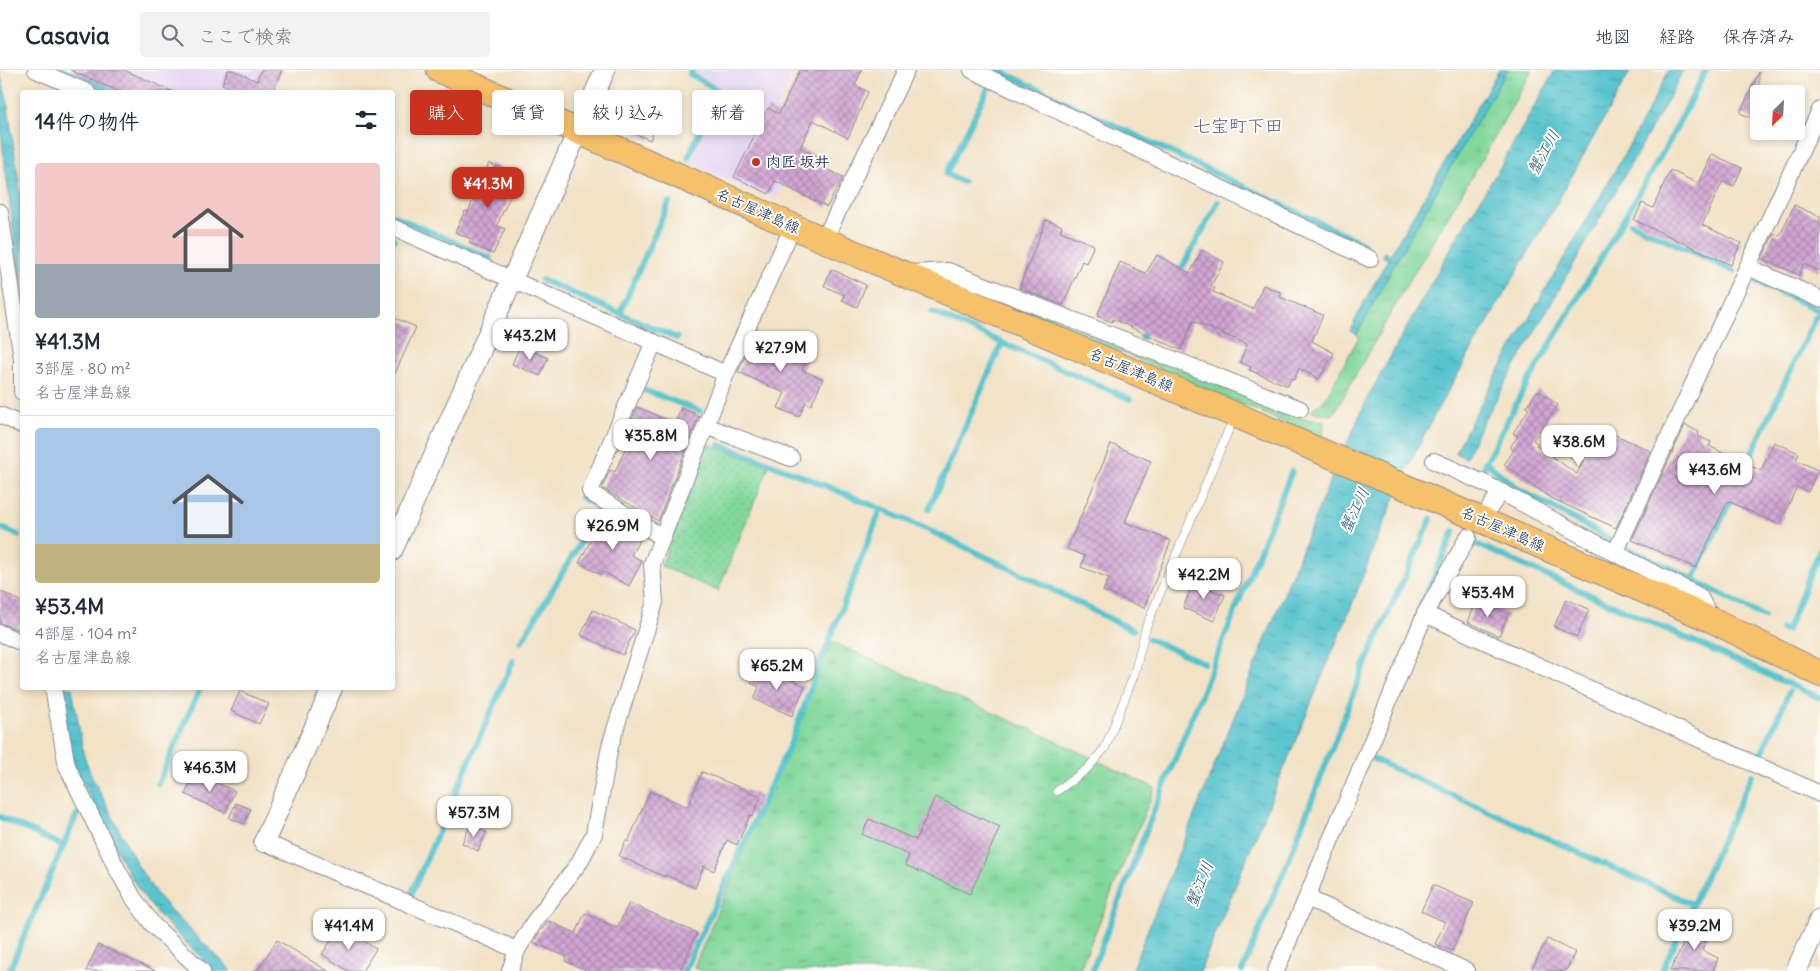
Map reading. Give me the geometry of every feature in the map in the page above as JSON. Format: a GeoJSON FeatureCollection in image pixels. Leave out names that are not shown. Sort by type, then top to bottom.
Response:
{"type":"FeatureCollection","features":[{"type":"Feature","properties":{"kind":"main road","name":"名古屋津島線"},"geometry":{"type":"LineString","coordinates":[[440,70],[574,130]]}},
{"type":"Feature","properties":{"kind":"main road","name":"名古屋津島線"},"geometry":{"type":"LineString","coordinates":[[586,135],[824,240],[1712,620],[1820,674]]}},
{"type":"Feature","properties":{"kind":"street"},"geometry":{"type":"LineString","coordinates":[[36,70],[82,90]]}},
{"type":"Feature","properties":{"kind":"street"},"geometry":{"type":"LineString","coordinates":[[596,90],[605,70]]}},
{"type":"Feature","properties":{"kind":"street"},"geometry":{"type":"LineString","coordinates":[[824,240],[906,70]]}},
{"type":"Feature","properties":{"kind":"street"},"geometry":{"type":"LineString","coordinates":[[972,70],[1370,260]]}},
{"type":"Feature","properties":{"kind":"street"},"geometry":{"type":"LineString","coordinates":[[1615,553],[1820,110]]}},
{"type":"Feature","properties":{"kind":"street"},"geometry":{"type":"LineString","coordinates":[[395,544],[575,135]]}},
{"type":"Feature","properties":{"kind":"street"},"geometry":{"type":"LineString","coordinates":[[0,212],[20,345]]}},
{"type":"Feature","properties":{"kind":"street"},"geometry":{"type":"LineString","coordinates":[[510,971],[517,950],[534,922],[579,863],[594,834],[610,746],[655,602],[652,564],[726,374],[793,226]]}},
{"type":"Feature","properties":{"kind":"street"},"geometry":{"type":"LineString","coordinates":[[395,228],[726,374]]}},
{"type":"Feature","properties":{"kind":"street"},"geometry":{"type":"LineString","coordinates":[[1748,267],[1820,299]]}},
{"type":"Feature","properties":{"kind":"street"},"geometry":{"type":"LineString","coordinates":[[905,274],[948,271],[1300,409]]}},
{"type":"Feature","properties":{"kind":"street"},"geometry":{"type":"LineString","coordinates":[[654,342],[590,490],[591,493],[662,537]]}},
{"type":"Feature","properties":{"kind":"street"},"geometry":{"type":"LineString","coordinates":[[0,414],[20,424]]}},
{"type":"Feature","properties":{"kind":"street"},"geometry":{"type":"LineString","coordinates":[[706,426],[791,458]]}},
{"type":"Feature","properties":{"kind":"street"},"geometry":{"type":"LineString","coordinates":[[1434,461],[1500,492],[1699,596],[1712,620]]}},
{"type":"Feature","properties":{"kind":"street"},"geometry":{"type":"LineString","coordinates":[[1490,507],[1500,492]]}},
{"type":"Feature","properties":{"kind":"street"},"geometry":{"type":"LineString","coordinates":[[1276,971],[1425,614],[1468,537]]}},
{"type":"Feature","properties":{"kind":"street"},"geometry":{"type":"LineString","coordinates":[[1425,614],[1820,794]]}},
{"type":"Feature","properties":{"kind":"street"},"geometry":{"type":"LineString","coordinates":[[0,633],[20,643]]}},
{"type":"Feature","properties":{"kind":"street"},"geometry":{"type":"LineString","coordinates":[[53,690],[67,766],[117,869],[134,899],[153,925],[202,971]]}},
{"type":"Feature","properties":{"kind":"street"},"geometry":{"type":"LineString","coordinates":[[331,690],[264,842],[517,950]]}},
{"type":"Feature","properties":{"kind":"street"},"geometry":{"type":"LineString","coordinates":[[1307,898],[1467,971]]}},
{"type":"Feature","properties":{"kind":"street"},"geometry":{"type":"LineString","coordinates":[[1796,971],[1820,919]]}},
{"type":"Feature","properties":{"kind":"lane"},"geometry":{"type":"LineString","coordinates":[[1057,791],[1087,769],[1105,748],[1134,676],[1146,627],[1235,415]]}},
{"type":"Feature","properties":{"kind":"shaded area"},"geometry":{"type":"Polygon","coordinates":[[[67,70],[283,70],[275,90],[114,90],[67,70]]]}},
{"type":"Feature","properties":{"kind":"shaded area"},"geometry":{"type":"Polygon","coordinates":[[[695,70],[795,70],[776,109],[811,126],[776,199],[689,164],[702,135],[764,135],[764,90],[722,90],[723,88],[694,72],[695,70]]]}},
{"type":"Feature","properties":{"kind":"green space"},"geometry":{"type":"Polygon","coordinates":[[[1507,70],[1532,70],[1483,158],[1406,286],[1333,415],[1312,412],[1313,408],[1324,401],[1359,337],[1357,334],[1393,267],[1507,70]]]}},
{"type":"Feature","properties":{"kind":"green space"},"geometry":{"type":"Polygon","coordinates":[[[965,282],[1301,418],[1324,422],[1323,439],[964,285],[965,282]]]}},
{"type":"Feature","properties":{"kind":"green space"},"geometry":{"type":"Polygon","coordinates":[[[709,444],[769,466],[718,591],[661,566],[709,444]]]}},
{"type":"Feature","properties":{"kind":"green space"},"geometry":{"type":"Polygon","coordinates":[[[832,642],[1041,734],[1155,788],[1079,971],[702,971],[694,967],[832,642]]]}},
{"type":"Feature","properties":{"kind":"water"},"geometry":{"type":"Polygon","coordinates":[[[1499,70],[1507,70],[1395,263],[1357,334],[1350,331],[1388,259],[1382,256],[1384,252],[1390,255],[1499,70]]]}},
{"type":"Feature","properties":{"kind":"water","name":"蟹江川"},"geometry":{"type":"Polygon","coordinates":[[[1555,70],[1631,70],[1437,410],[1408,467],[1200,971],[1131,971],[1326,490],[1368,397],[1452,246],[1500,167],[1555,70]]]}},
{"type":"Feature","properties":{"kind":"water"},"geometry":{"type":"Polygon","coordinates":[[[1669,70],[1683,70],[1670,96],[1477,433],[1466,458],[1455,453],[1507,356],[1644,119],[1669,70]]]}},
{"type":"Feature","properties":{"kind":"water"},"geometry":{"type":"Polygon","coordinates":[[[0,73],[7,100],[20,191],[20,285],[0,125],[0,73]]]}},
{"type":"Feature","properties":{"kind":"water"},"geometry":{"type":"Polygon","coordinates":[[[60,690],[72,690],[84,756],[92,777],[139,868],[158,896],[173,913],[232,971],[214,971],[159,916],[139,890],[124,865],[72,761],[60,690]]]}},
{"type":"Feature","properties":{"kind":"building"},"geometry":{"type":"Polygon","coordinates":[[[70,70],[124,70],[169,90],[115,90],[70,70]]]}},
{"type":"Feature","properties":{"kind":"building"},"geometry":{"type":"Polygon","coordinates":[[[228,70],[233,70],[257,81],[261,70],[282,70],[274,88],[278,90],[236,90],[222,84],[228,70]]]}},
{"type":"Feature","properties":{"kind":"building"},"geometry":{"type":"Polygon","coordinates":[[[800,70],[862,70],[855,85],[868,92],[848,138],[813,120],[800,148],[823,159],[820,166],[843,177],[827,207],[775,181],[769,194],[734,177],[755,135],[764,135],[764,116],[768,108],[779,114],[800,70]]]}},
{"type":"Feature","properties":{"kind":"building"},"geometry":{"type":"Polygon","coordinates":[[[1759,72],[1759,85],[1753,85],[1759,72]]]}},
{"type":"Feature","properties":{"kind":"building"},"geometry":{"type":"Polygon","coordinates":[[[1750,91],[1750,117],[1740,113],[1750,91]]]}},
{"type":"Feature","properties":{"kind":"building"},"geometry":{"type":"Polygon","coordinates":[[[638,135],[652,135],[650,140],[638,135]]]}},
{"type":"Feature","properties":{"kind":"building"},"geometry":{"type":"Polygon","coordinates":[[[1712,154],[1742,168],[1734,186],[1723,181],[1702,225],[1741,243],[1731,265],[1634,220],[1642,203],[1653,208],[1670,170],[1699,184],[1712,154]]]}},
{"type":"Feature","properties":{"kind":"building"},"geometry":{"type":"Polygon","coordinates":[[[489,163],[519,177],[497,225],[505,229],[493,254],[469,243],[471,239],[455,232],[465,211],[468,212],[489,163]]]}},
{"type":"Feature","properties":{"kind":"building"},"geometry":{"type":"Polygon","coordinates":[[[1794,205],[1820,217],[1820,271],[1804,264],[1799,275],[1762,258],[1774,233],[1780,236],[1794,205]]]}},
{"type":"Feature","properties":{"kind":"building"},"geometry":{"type":"Polygon","coordinates":[[[1046,220],[1062,226],[1060,231],[1094,245],[1086,263],[1082,261],[1063,305],[1019,288],[1046,220]]]}},
{"type":"Feature","properties":{"kind":"building"},"geometry":{"type":"Polygon","coordinates":[[[1202,250],[1224,262],[1211,286],[1215,288],[1213,292],[1253,309],[1263,285],[1282,293],[1280,297],[1323,315],[1312,341],[1334,353],[1319,379],[1299,368],[1294,380],[1291,378],[1288,386],[1249,370],[1251,367],[1240,362],[1247,344],[1193,321],[1181,350],[1113,319],[1112,322],[1097,316],[1120,262],[1146,273],[1157,255],[1190,273],[1202,250]]]}},
{"type":"Feature","properties":{"kind":"building"},"geometry":{"type":"Polygon","coordinates":[[[831,269],[866,285],[857,307],[842,300],[844,295],[824,286],[831,269]]]}},
{"type":"Feature","properties":{"kind":"building"},"geometry":{"type":"Polygon","coordinates":[[[395,318],[416,327],[395,373],[395,318]]]}},
{"type":"Feature","properties":{"kind":"building"},"geometry":{"type":"Polygon","coordinates":[[[756,333],[803,354],[802,357],[807,359],[802,370],[823,379],[811,405],[806,402],[799,417],[778,408],[785,393],[738,372],[756,333]]]}},
{"type":"Feature","properties":{"kind":"building"},"geometry":{"type":"Polygon","coordinates":[[[520,346],[548,358],[540,376],[512,364],[520,346]]]}},
{"type":"Feature","properties":{"kind":"building"},"geometry":{"type":"Polygon","coordinates":[[[1538,390],[1558,405],[1533,440],[1538,444],[1536,445],[1577,474],[1598,427],[1651,451],[1616,528],[1551,498],[1504,465],[1514,450],[1510,447],[1518,436],[1513,433],[1529,409],[1526,407],[1538,390]]]}},
{"type":"Feature","properties":{"kind":"building"},"geometry":{"type":"Polygon","coordinates":[[[637,407],[675,423],[681,408],[699,415],[658,521],[602,488],[610,470],[615,472],[635,426],[630,424],[637,407]]]}},
{"type":"Feature","properties":{"kind":"building"},"geometry":{"type":"Polygon","coordinates":[[[1685,425],[1699,432],[1698,436],[1711,442],[1709,446],[1761,471],[1774,442],[1799,453],[1796,460],[1818,470],[1808,492],[1797,487],[1779,525],[1728,501],[1696,568],[1632,540],[1685,425]]]}},
{"type":"Feature","properties":{"kind":"building"},"geometry":{"type":"Polygon","coordinates":[[[1111,444],[1151,461],[1125,522],[1171,541],[1144,608],[1103,591],[1109,578],[1081,567],[1085,556],[1067,549],[1111,444]]]}},
{"type":"Feature","properties":{"kind":"building"},"geometry":{"type":"Polygon","coordinates":[[[605,513],[642,536],[631,555],[642,561],[629,586],[603,572],[601,575],[579,563],[605,513]]]}},
{"type":"Feature","properties":{"kind":"building"},"geometry":{"type":"Polygon","coordinates":[[[1195,579],[1212,586],[1211,590],[1225,595],[1214,621],[1183,608],[1195,579]]]}},
{"type":"Feature","properties":{"kind":"building"},"geometry":{"type":"Polygon","coordinates":[[[0,591],[20,601],[20,627],[19,630],[0,623],[0,591]]]}},
{"type":"Feature","properties":{"kind":"building"},"geometry":{"type":"Polygon","coordinates":[[[1566,599],[1589,609],[1577,637],[1554,627],[1566,599]]]}},
{"type":"Feature","properties":{"kind":"building"},"geometry":{"type":"Polygon","coordinates":[[[1477,600],[1508,614],[1499,636],[1468,622],[1477,600]]]}},
{"type":"Feature","properties":{"kind":"building"},"geometry":{"type":"Polygon","coordinates":[[[593,610],[635,630],[623,655],[581,635],[593,610]]]}},
{"type":"Feature","properties":{"kind":"building"},"geometry":{"type":"Polygon","coordinates":[[[759,666],[805,686],[792,716],[754,699],[759,687],[751,683],[759,666]]]}},
{"type":"Feature","properties":{"kind":"building"},"geometry":{"type":"Polygon","coordinates":[[[240,691],[269,704],[259,724],[231,711],[240,691]]]}},
{"type":"Feature","properties":{"kind":"building"},"geometry":{"type":"Polygon","coordinates":[[[702,772],[761,796],[753,816],[750,815],[737,845],[727,840],[714,871],[704,866],[695,888],[665,875],[665,877],[619,856],[626,840],[628,842],[650,791],[688,807],[702,772]]]}},
{"type":"Feature","properties":{"kind":"building"},"geometry":{"type":"Polygon","coordinates":[[[195,773],[235,791],[225,813],[185,794],[195,773]]]}},
{"type":"Feature","properties":{"kind":"building"},"geometry":{"type":"Polygon","coordinates":[[[935,797],[1000,827],[970,894],[905,865],[909,855],[862,834],[869,819],[916,840],[935,797]]]}},
{"type":"Feature","properties":{"kind":"building"},"geometry":{"type":"Polygon","coordinates":[[[236,803],[251,809],[244,824],[229,818],[236,803]]]}},
{"type":"Feature","properties":{"kind":"building"},"geometry":{"type":"Polygon","coordinates":[[[470,825],[486,832],[478,851],[462,843],[470,825]]]}},
{"type":"Feature","properties":{"kind":"building"},"geometry":{"type":"Polygon","coordinates":[[[1433,885],[1474,903],[1452,951],[1435,944],[1445,922],[1421,911],[1433,885]]]}},
{"type":"Feature","properties":{"kind":"building"},"geometry":{"type":"Polygon","coordinates":[[[629,903],[697,933],[680,971],[588,971],[565,961],[567,957],[533,942],[548,921],[576,933],[585,913],[617,928],[629,903]]]}},
{"type":"Feature","properties":{"kind":"building"},"geometry":{"type":"Polygon","coordinates":[[[1695,920],[1712,927],[1702,950],[1718,958],[1713,971],[1670,971],[1695,920]]]}},
{"type":"Feature","properties":{"kind":"building"},"geometry":{"type":"Polygon","coordinates":[[[341,926],[376,949],[362,971],[348,971],[322,954],[341,926]]]}},
{"type":"Feature","properties":{"kind":"building"},"geometry":{"type":"Polygon","coordinates":[[[1547,939],[1575,952],[1566,971],[1531,971],[1547,939]]]}},
{"type":"Feature","properties":{"kind":"building"},"geometry":{"type":"Polygon","coordinates":[[[277,940],[328,971],[257,971],[277,940]]]}},
{"type":"Feature","properties":{"kind":"building"},"geometry":{"type":"Polygon","coordinates":[[[98,945],[114,952],[156,971],[86,971],[98,945]]]}},
{"type":"Feature","properties":{"kind":"waterway"},"geometry":{"type":"LineString","coordinates":[[61,70],[108,90]]}},
{"type":"Feature","properties":{"kind":"waterway"},"geometry":{"type":"LineString","coordinates":[[688,158],[718,90],[690,74],[692,70]]}},
{"type":"Feature","properties":{"kind":"waterway"},"geometry":{"type":"LineString","coordinates":[[998,70],[1364,244]]}},
{"type":"Feature","properties":{"kind":"waterway"},"geometry":{"type":"LineString","coordinates":[[1480,474],[1520,396],[1669,142],[1706,70]]}},
{"type":"Feature","properties":{"kind":"waterway"},"geometry":{"type":"LineString","coordinates":[[963,182],[946,174],[988,88]]}},
{"type":"Feature","properties":{"kind":"waterway"},"geometry":{"type":"LineString","coordinates":[[620,313],[669,202]]}},
{"type":"Feature","properties":{"kind":"waterway"},"geometry":{"type":"LineString","coordinates":[[1178,275],[1218,202]]}},
{"type":"Feature","properties":{"kind":"waterway"},"geometry":{"type":"LineString","coordinates":[[395,216],[490,258]]}},
{"type":"Feature","properties":{"kind":"waterway"},"geometry":{"type":"LineString","coordinates":[[1631,223],[1734,271]]}},
{"type":"Feature","properties":{"kind":"waterway"},"geometry":{"type":"LineString","coordinates":[[1751,279],[1820,311]]}},
{"type":"Feature","properties":{"kind":"waterway"},"geometry":{"type":"LineString","coordinates":[[542,280],[677,338]]}},
{"type":"Feature","properties":{"kind":"waterway"},"geometry":{"type":"LineString","coordinates":[[932,312],[1130,399]]}},
{"type":"Feature","properties":{"kind":"waterway"},"geometry":{"type":"LineString","coordinates":[[1744,470],[1816,316]]}},
{"type":"Feature","properties":{"kind":"waterway"},"geometry":{"type":"LineString","coordinates":[[1142,338],[1147,325]]}},
{"type":"Feature","properties":{"kind":"waterway"},"geometry":{"type":"LineString","coordinates":[[929,509],[1002,343]]}},
{"type":"Feature","properties":{"kind":"waterway"},"geometry":{"type":"LineString","coordinates":[[641,389],[700,411]]}},
{"type":"Feature","properties":{"kind":"waterway"},"geometry":{"type":"LineString","coordinates":[[720,445],[793,472],[901,518],[972,550],[1133,630]]}},
{"type":"Feature","properties":{"kind":"waterway"},"geometry":{"type":"LineString","coordinates":[[1485,462],[1519,489],[1608,538]]}},
{"type":"Feature","properties":{"kind":"waterway"},"geometry":{"type":"LineString","coordinates":[[1092,971],[1155,808],[1292,471]]}},
{"type":"Feature","properties":{"kind":"waterway"},"geometry":{"type":"LineString","coordinates":[[521,642],[601,508],[581,497],[585,486]]}},
{"type":"Feature","properties":{"kind":"waterway"},"geometry":{"type":"LineString","coordinates":[[1693,580],[1733,495]]}},
{"type":"Feature","properties":{"kind":"waterway"},"geometry":{"type":"LineString","coordinates":[[684,971],[792,740],[881,509]]}},
{"type":"Feature","properties":{"kind":"waterway"},"geometry":{"type":"LineString","coordinates":[[1242,971],[1288,861],[1363,669],[1431,519]]}},
{"type":"Feature","properties":{"kind":"waterway"},"geometry":{"type":"LineString","coordinates":[[0,527],[18,535]]}},
{"type":"Feature","properties":{"kind":"waterway"},"geometry":{"type":"LineString","coordinates":[[1418,612],[1454,531]]}},
{"type":"Feature","properties":{"kind":"waterway"},"geometry":{"type":"LineString","coordinates":[[1474,543],[1820,698]]}},
{"type":"Feature","properties":{"kind":"waterway"},"geometry":{"type":"LineString","coordinates":[[1627,548],[1669,567],[1764,617]]}},
{"type":"Feature","properties":{"kind":"waterway"},"geometry":{"type":"LineString","coordinates":[[1782,629],[1787,630],[1820,549]]}},
{"type":"Feature","properties":{"kind":"waterway"},"geometry":{"type":"LineString","coordinates":[[1149,639],[1204,663]]}},
{"type":"Feature","properties":{"kind":"waterway"},"geometry":{"type":"LineString","coordinates":[[410,897],[513,661]]}},
{"type":"Feature","properties":{"kind":"waterway"},"geometry":{"type":"LineString","coordinates":[[158,784],[199,690]]}},
{"type":"Feature","properties":{"kind":"waterway"},"geometry":{"type":"LineString","coordinates":[[1761,755],[1789,692]]}},
{"type":"Feature","properties":{"kind":"waterway"},"geometry":{"type":"LineString","coordinates":[[1373,759],[1692,904]]}},
{"type":"Feature","properties":{"kind":"waterway"},"geometry":{"type":"LineString","coordinates":[[1662,971],[1752,775]]}},
{"type":"Feature","properties":{"kind":"waterway"},"geometry":{"type":"LineString","coordinates":[[9,971],[77,814]]}},
{"type":"Feature","properties":{"kind":"waterway"},"geometry":{"type":"LineString","coordinates":[[0,817],[63,846]]}},
{"type":"Feature","properties":{"kind":"place","name":"肉匠 坂井"},"geometry":{"type":"Point","coordinates":[756,162]}},
{"type":"Feature","properties":{"kind":"district","name":"七宝町下田"},"geometry":{"type":"Point","coordinates":[1238,126]}}]}
